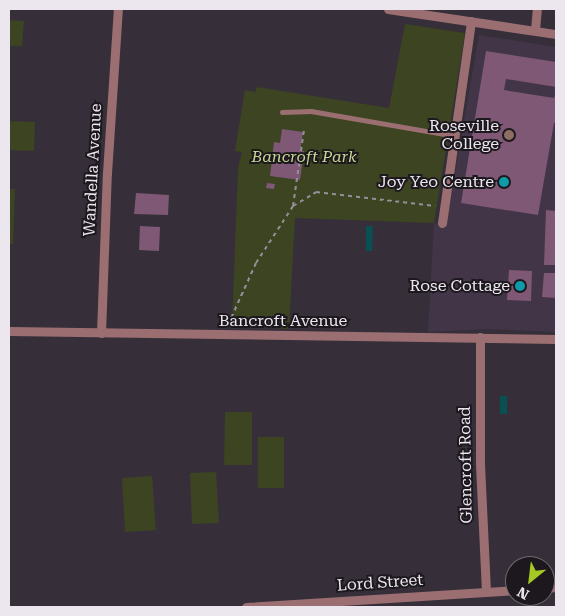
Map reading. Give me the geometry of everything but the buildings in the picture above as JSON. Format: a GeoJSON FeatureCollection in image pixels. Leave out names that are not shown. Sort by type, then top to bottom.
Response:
{"type":"FeatureCollection","features":[{"type":"Feature","properties":{"kind":"street","name":"Wandella Avenue"},"geometry":{"type":"LineString","coordinates":[[101,332],[118,9]]}},
{"type":"Feature","properties":{"kind":"street"},"geometry":{"type":"LineString","coordinates":[[388,9],[556,34]]}},
{"type":"Feature","properties":{"kind":"street"},"geometry":{"type":"LineString","coordinates":[[534,30],[537,9]]}},
{"type":"Feature","properties":{"kind":"street"},"geometry":{"type":"LineString","coordinates":[[442,223],[471,21]]}},
{"type":"Feature","properties":{"kind":"street","name":"Bancroft Avenue"},"geometry":{"type":"LineString","coordinates":[[9,331],[223,336],[556,339]]}},
{"type":"Feature","properties":{"kind":"street","name":"Glencroft Road"},"geometry":{"type":"LineString","coordinates":[[480,337],[480,464],[486,591]]}},
{"type":"Feature","properties":{"kind":"street","name":"Lord Street"},"geometry":{"type":"LineString","coordinates":[[246,607],[505,590]]}},
{"type":"Feature","properties":{"kind":"lane"},"geometry":{"type":"LineString","coordinates":[[282,112],[311,111],[456,136]]}},
{"type":"Feature","properties":{"kind":"path"},"geometry":{"type":"LineString","coordinates":[[223,336],[256,263],[292,206],[304,130]]}},
{"type":"Feature","properties":{"kind":"path"},"geometry":{"type":"LineString","coordinates":[[292,206],[316,192],[445,207]]}},
{"type":"Feature","properties":{"kind":"shaded area","name":"Roseville College"},"geometry":{"type":"Polygon","coordinates":[[[479,35],[556,47],[556,332],[486,329],[428,332],[434,223],[446,225],[479,35]]]}},
{"type":"Feature","properties":{"kind":"green space"},"geometry":{"type":"Polygon","coordinates":[[[9,20],[24,21],[22,46],[9,46],[9,20]]]}},
{"type":"Feature","properties":{"kind":"green space","name":"Bancroft Park"},"geometry":{"type":"Polygon","coordinates":[[[405,24],[465,33],[434,223],[295,218],[289,329],[232,325],[238,168],[242,152],[235,151],[245,90],[255,92],[257,87],[389,108],[405,24]]]}},
{"type":"Feature","properties":{"kind":"green space"},"geometry":{"type":"Polygon","coordinates":[[[9,121],[35,122],[34,151],[9,150],[9,121]]]}},
{"type":"Feature","properties":{"kind":"green space"},"geometry":{"type":"Polygon","coordinates":[[[9,189],[15,189],[13,244],[9,244],[9,189]]]}},
{"type":"Feature","properties":{"kind":"green space"},"geometry":{"type":"Polygon","coordinates":[[[225,412],[252,412],[252,465],[224,465],[225,412]]]}},
{"type":"Feature","properties":{"kind":"green space"},"geometry":{"type":"Polygon","coordinates":[[[258,437],[284,437],[284,488],[258,488],[258,437]]]}},
{"type":"Feature","properties":{"kind":"green space"},"geometry":{"type":"Polygon","coordinates":[[[216,472],[219,523],[192,524],[190,473],[216,472]]]}},
{"type":"Feature","properties":{"kind":"green space"},"geometry":{"type":"Polygon","coordinates":[[[152,476],[156,530],[125,532],[122,478],[152,476]]]}},
{"type":"Feature","properties":{"kind":"water"},"geometry":{"type":"Polygon","coordinates":[[[366,226],[373,226],[372,251],[366,251],[366,226]]]}},
{"type":"Feature","properties":{"kind":"water"},"geometry":{"type":"Polygon","coordinates":[[[500,396],[507,396],[507,414],[500,414],[500,396]]]}},
{"type":"Feature","properties":{"kind":"place","name":"Roseville College"},"geometry":{"type":"Point","coordinates":[509,135]}},
{"type":"Feature","properties":{"kind":"place","name":"Joy Yeo Centre"},"geometry":{"type":"Point","coordinates":[504,182]}},
{"type":"Feature","properties":{"kind":"place","name":"Rose Cottage"},"geometry":{"type":"Point","coordinates":[520,286]}}]}
